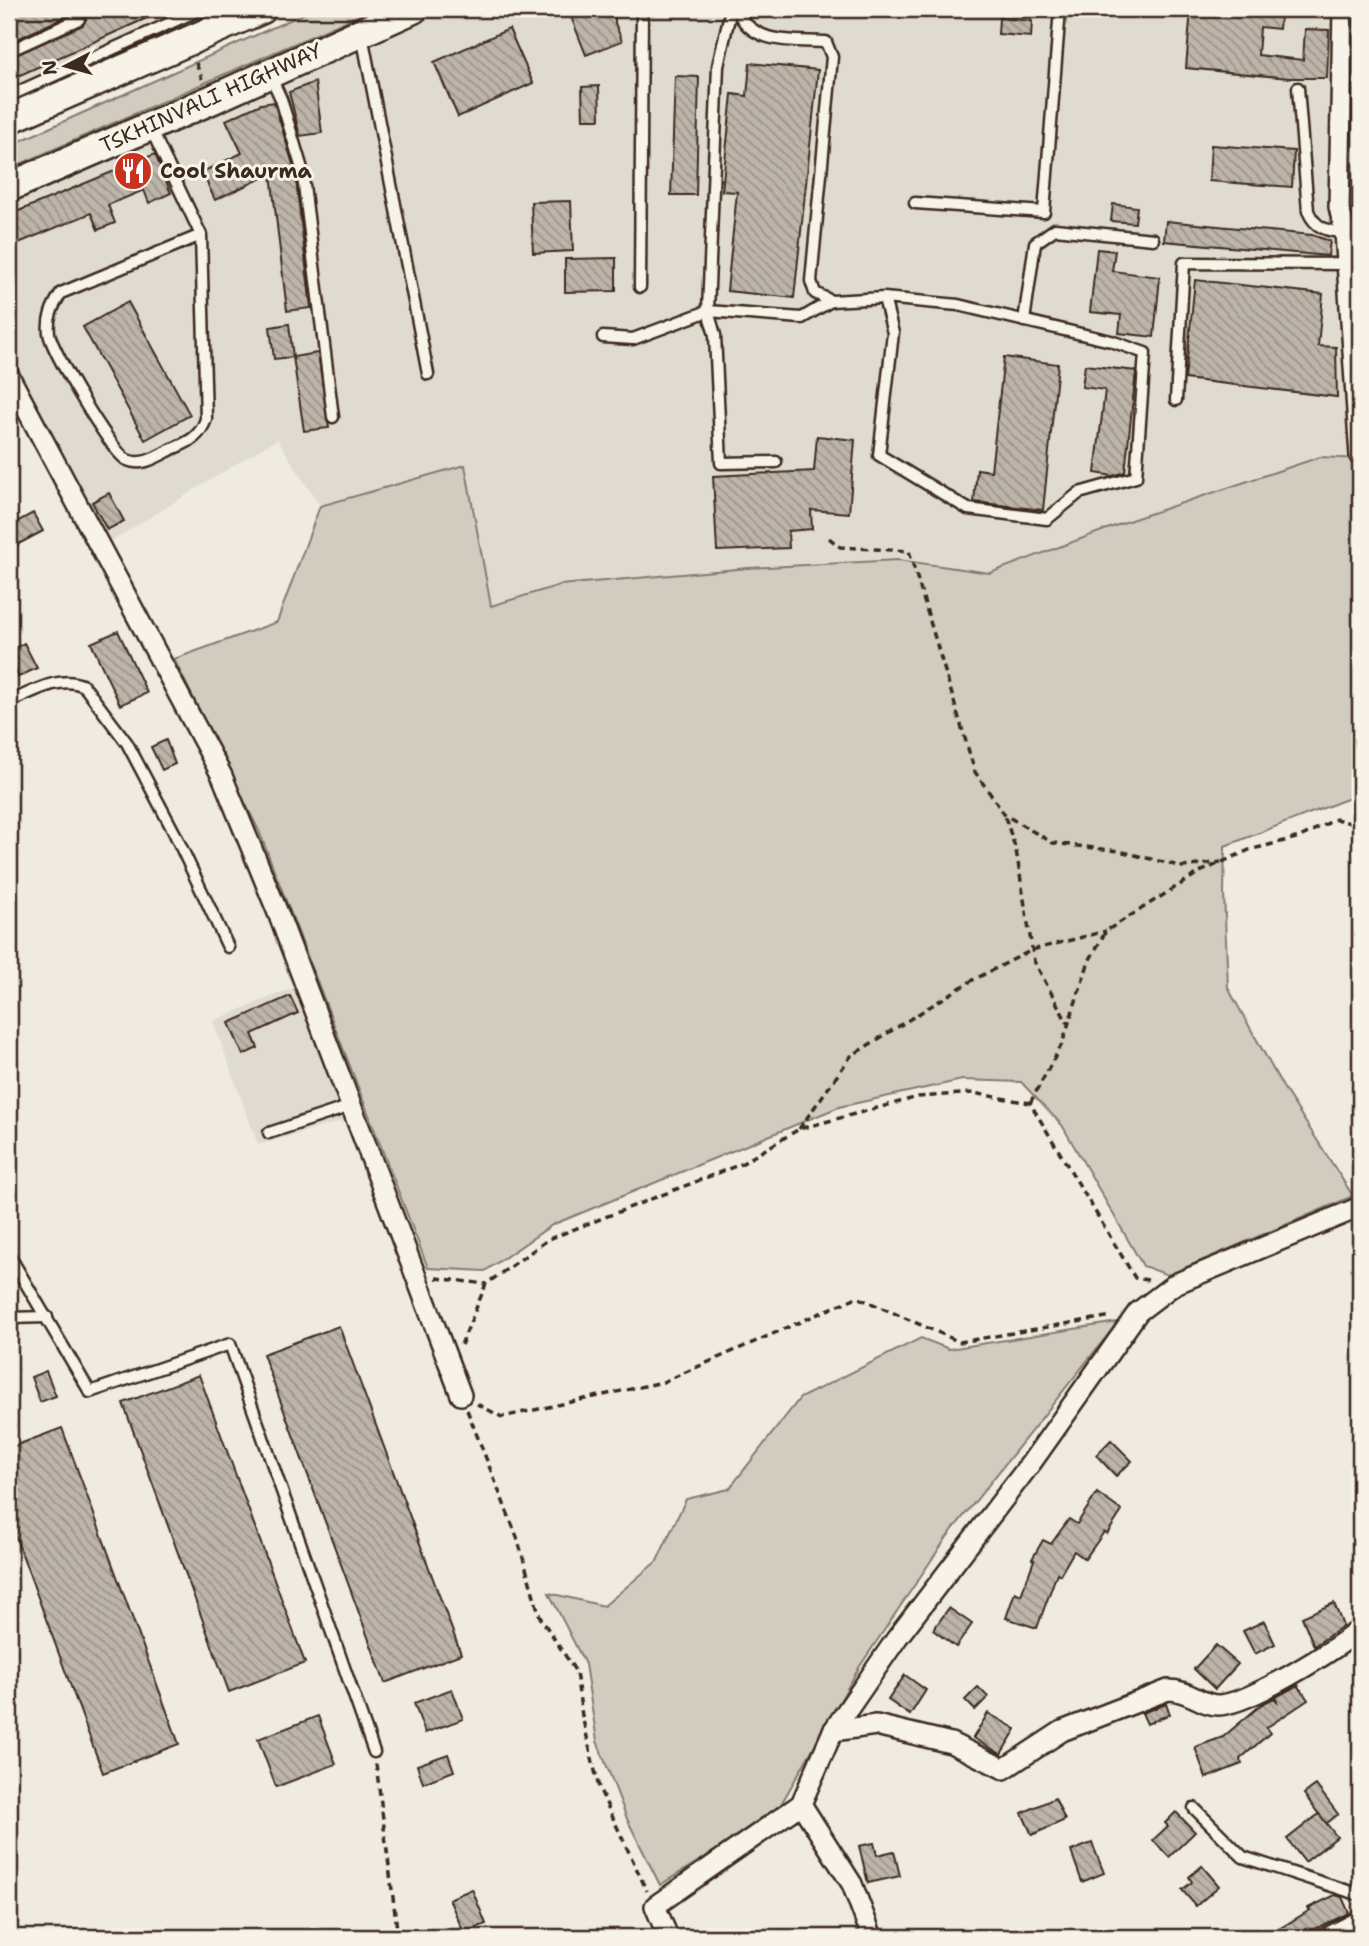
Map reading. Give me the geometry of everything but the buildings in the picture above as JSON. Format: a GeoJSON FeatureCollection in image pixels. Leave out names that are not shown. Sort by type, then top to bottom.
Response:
{"type":"FeatureCollection","features":[{"type":"Feature","properties":{"kind":"main road"},"geometry":{"type":"LineString","coordinates":[[9,120],[259,9]]}},
{"type":"Feature","properties":{"kind":"main road","name":"TSKHINVALI HIGHWAY"},"geometry":{"type":"LineString","coordinates":[[9,187],[412,9]]}},
{"type":"Feature","properties":{"kind":"street"},"geometry":{"type":"LineString","coordinates":[[1343,9],[1339,207],[1354,264],[1360,456]]}},
{"type":"Feature","properties":{"kind":"street"},"geometry":{"type":"LineString","coordinates":[[9,376],[222,776],[461,1395]]}},
{"type":"Feature","properties":{"kind":"street"},"geometry":{"type":"LineString","coordinates":[[668,1937],[655,1906],[801,1804],[833,1731],[897,1638],[1031,1463],[1138,1312],[1175,1284],[1360,1206]]}},
{"type":"Feature","properties":{"kind":"street"},"geometry":{"type":"LineString","coordinates":[[833,1731],[876,1725],[951,1743],[1004,1769],[1062,1731],[1168,1690],[1179,1689],[1215,1705],[1236,1703],[1340,1646],[1360,1629]]}},
{"type":"Feature","properties":{"kind":"street"},"geometry":{"type":"LineString","coordinates":[[801,1804],[852,1884],[872,1937]]}},
{"type":"Feature","properties":{"kind":"street"},"geometry":{"type":"LineString","coordinates":[[1329,1937],[1360,1921]]}},
{"type":"Feature","properties":{"kind":"lane"},"geometry":{"type":"LineString","coordinates":[[9,51],[79,19],[74,9]]}},
{"type":"Feature","properties":{"kind":"lane"},"geometry":{"type":"LineString","coordinates":[[9,96],[201,9]]}},
{"type":"Feature","properties":{"kind":"lane"},"geometry":{"type":"LineString","coordinates":[[640,287],[642,9]]}},
{"type":"Feature","properties":{"kind":"lane"},"geometry":{"type":"LineString","coordinates":[[731,9],[718,66],[708,311],[715,335],[721,463],[776,463]]}},
{"type":"Feature","properties":{"kind":"lane"},"geometry":{"type":"LineString","coordinates":[[737,9],[752,30],[768,39],[826,42],[832,57],[811,281],[815,293],[831,301]]}},
{"type":"Feature","properties":{"kind":"lane"},"geometry":{"type":"LineString","coordinates":[[915,203],[1044,212],[1060,9]]}},
{"type":"Feature","properties":{"kind":"lane"},"geometry":{"type":"LineString","coordinates":[[361,32],[428,374]]}},
{"type":"Feature","properties":{"kind":"lane"},"geometry":{"type":"LineString","coordinates":[[269,73],[281,99],[302,169],[333,417]]}},
{"type":"Feature","properties":{"kind":"lane"},"geometry":{"type":"LineString","coordinates":[[1298,88],[1308,211],[1312,222],[1329,232],[1345,232]]}},
{"type":"Feature","properties":{"kind":"lane"},"geometry":{"type":"LineString","coordinates":[[150,127],[201,235],[206,419],[202,431],[192,441],[142,463],[125,460],[106,438],[49,335],[50,311],[61,293],[201,235]]}},
{"type":"Feature","properties":{"kind":"lane"},"geometry":{"type":"LineString","coordinates":[[1024,321],[1035,243],[1055,229],[1153,239]]}},
{"type":"Feature","properties":{"kind":"lane"},"geometry":{"type":"LineString","coordinates":[[1176,400],[1184,263],[1354,264]]}},
{"type":"Feature","properties":{"kind":"lane"},"geometry":{"type":"LineString","coordinates":[[603,337],[633,339],[708,311],[802,318],[831,301],[884,298],[957,305],[1111,341],[1145,353],[1136,477],[1079,493],[1047,519],[968,509],[879,454],[893,333],[884,298]]}},
{"type":"Feature","properties":{"kind":"lane"},"geometry":{"type":"LineString","coordinates":[[9,702],[55,683],[75,681],[84,686],[127,743],[174,832],[228,947]]}},
{"type":"Feature","properties":{"kind":"lane"},"geometry":{"type":"LineString","coordinates":[[269,1133],[351,1106]]}},
{"type":"Feature","properties":{"kind":"lane"},"geometry":{"type":"LineString","coordinates":[[9,1255],[90,1392],[230,1344],[374,1752]]}},
{"type":"Feature","properties":{"kind":"lane"},"geometry":{"type":"LineString","coordinates":[[9,1318],[47,1317]]}},
{"type":"Feature","properties":{"kind":"lane"},"geometry":{"type":"LineString","coordinates":[[1194,1808],[1243,1857],[1360,1895]]}},
{"type":"Feature","properties":{"kind":"path"},"geometry":{"type":"LineString","coordinates":[[829,538],[840,547],[909,551],[975,772],[1005,815],[1016,850],[1034,961],[1068,1024]]}},
{"type":"Feature","properties":{"kind":"path"},"geometry":{"type":"LineString","coordinates":[[1005,815],[1053,843],[1119,851],[1183,867],[1221,862]]}},
{"type":"Feature","properties":{"kind":"path"},"geometry":{"type":"LineString","coordinates":[[799,1129],[850,1056],[971,981],[1032,950],[1106,931],[1200,872],[1249,849],[1300,838],[1336,819],[1360,826]]}},
{"type":"Feature","properties":{"kind":"path"},"geometry":{"type":"LineString","coordinates":[[1030,1103],[1062,1044],[1089,961],[1106,931]]}},
{"type":"Feature","properties":{"kind":"path"},"geometry":{"type":"LineString","coordinates":[[451,1370],[486,1284],[549,1239],[741,1164],[799,1129],[918,1097],[973,1093],[1030,1103],[1135,1279],[1175,1284]]}},
{"type":"Feature","properties":{"kind":"path"},"geometry":{"type":"LineString","coordinates":[[415,1275],[486,1284]]}},
{"type":"Feature","properties":{"kind":"path"},"geometry":{"type":"LineString","coordinates":[[461,1395],[502,1417],[663,1382],[857,1297],[960,1342],[1138,1312]]}},
{"type":"Feature","properties":{"kind":"path"},"geometry":{"type":"LineString","coordinates":[[461,1395],[517,1537],[540,1618],[576,1672],[582,1716],[599,1788],[648,1895],[659,1886]]}},
{"type":"Feature","properties":{"kind":"path"},"geometry":{"type":"LineString","coordinates":[[374,1752],[398,1937]]}},
{"type":"Feature","properties":{"kind":"shaded area"},"geometry":{"type":"Polygon","coordinates":[[[9,9],[237,9],[9,112],[9,9]]]}},
{"type":"Feature","properties":{"kind":"shaded area"},"geometry":{"type":"Polygon","coordinates":[[[314,9],[373,9],[9,169],[9,146],[314,9]]]}},
{"type":"Feature","properties":{"kind":"shaded area"},"geometry":{"type":"Polygon","coordinates":[[[440,9],[1338,9],[1334,216],[1354,263],[1360,264],[1360,459],[1320,457],[1131,520],[990,573],[898,560],[560,585],[490,606],[465,465],[320,506],[277,439],[105,545],[9,358],[9,200],[440,9]]]}},
{"type":"Feature","properties":{"kind":"shaded area"},"geometry":{"type":"Polygon","coordinates":[[[1320,457],[1360,459],[1360,794],[1225,846],[1228,988],[1283,1087],[1353,1196],[1168,1275],[1143,1266],[1062,1125],[1021,1082],[962,1080],[839,1107],[552,1225],[485,1271],[428,1268],[259,831],[174,659],[277,622],[320,506],[465,465],[491,606],[560,585],[748,568],[898,560],[990,573],[1131,520],[1320,457]]]}},
{"type":"Feature","properties":{"kind":"shaded area"},"geometry":{"type":"Polygon","coordinates":[[[297,986],[347,1120],[258,1145],[213,1021],[297,986]]]}},
{"type":"Feature","properties":{"kind":"shaded area"},"geometry":{"type":"Polygon","coordinates":[[[1118,1322],[947,1537],[860,1666],[776,1813],[660,1885],[628,1821],[597,1741],[585,1664],[549,1593],[604,1606],[657,1561],[686,1499],[729,1489],[800,1398],[921,1338],[949,1349],[1118,1322]]]}},
{"type":"Feature","properties":{"kind":"place","name":"Cool Shaurma"},"geometry":{"type":"Point","coordinates":[133,171]}}]}
